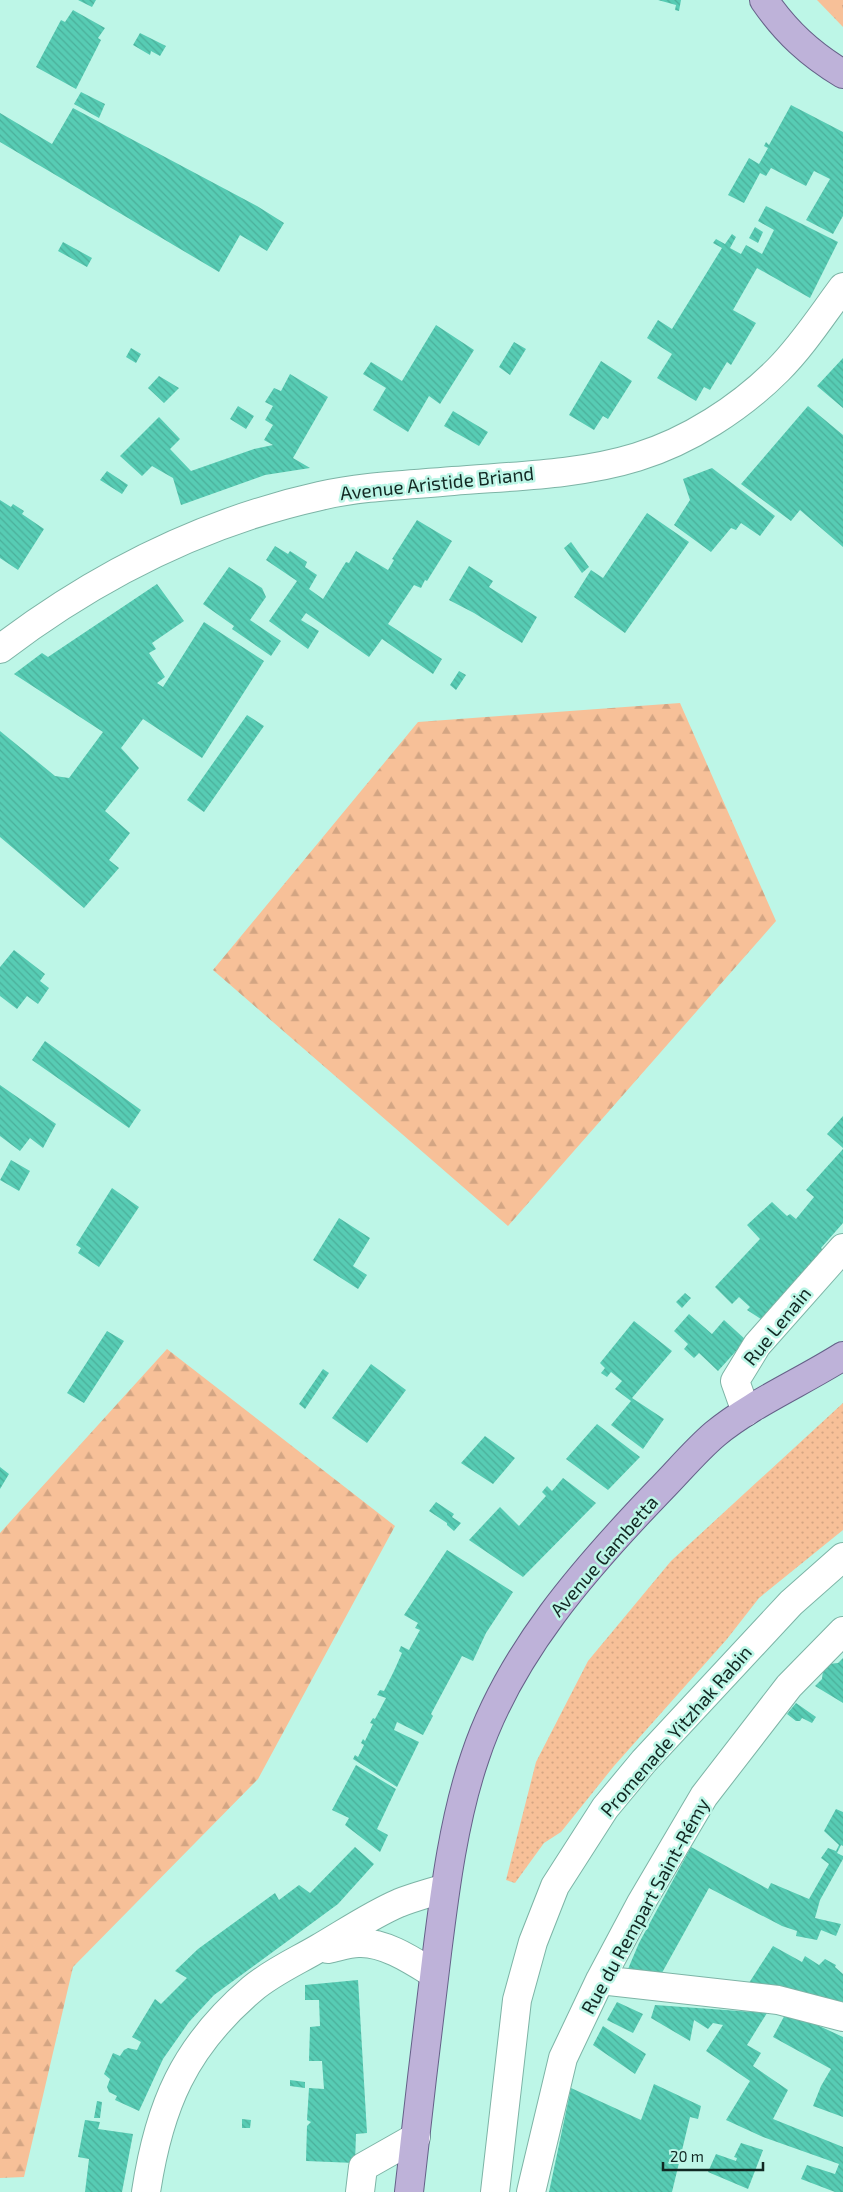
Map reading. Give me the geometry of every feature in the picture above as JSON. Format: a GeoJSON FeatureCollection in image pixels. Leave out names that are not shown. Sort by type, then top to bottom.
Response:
{"type":"FeatureCollection","features":[{"type":"Feature","properties":{"kind":"main road"},"geometry":{"type":"LineString","coordinates":[[764,0],[791,35],[807,50],[843,74]]}},
{"type":"Feature","properties":{"kind":"main road","name":"Avenue Gambetta"},"geometry":{"type":"LineString","coordinates":[[410,2192],[445,1888],[474,1758],[487,1724],[505,1689],[534,1640],[574,1585],[632,1519],[714,1435],[746,1412],[843,1356]]}},
{"type":"Feature","properties":{"kind":"street","name":"Avenue Aristide Briand"},"geometry":{"type":"LineString","coordinates":[[0,649],[63,603],[155,551],[210,528],[275,507],[323,495],[371,488],[598,466],[638,457],[676,441],[714,422],[778,371],[804,341],[843,287]]}},
{"type":"Feature","properties":{"kind":"street","name":"Rue Lenain"},"geometry":{"type":"LineString","coordinates":[[746,1412],[735,1381],[757,1345],[843,1248]]}},
{"type":"Feature","properties":{"kind":"street","name":"Promenade Yitzhak Rabin"},"geometry":{"type":"LineString","coordinates":[[495,2192],[517,2000],[533,1942],[555,1886],[605,1808],[644,1761],[791,1603],[843,1557]]}},
{"type":"Feature","properties":{"kind":"street","name":"Rue du Rempart Saint-Rémy"},"geometry":{"type":"LineString","coordinates":[[531,2192],[563,2058],[600,1980],[641,1903],[704,1796],[789,1686],[843,1631]]}},
{"type":"Feature","properties":{"kind":"street"},"geometry":{"type":"LineString","coordinates":[[146,2192],[152,2154],[160,2122],[170,2094],[185,2064],[220,2021],[252,1989],[310,1953],[398,1904],[445,1888]]}},
{"type":"Feature","properties":{"kind":"street"},"geometry":{"type":"LineString","coordinates":[[310,1953],[359,1943],[374,1945],[408,1959],[434,1974]]}},
{"type":"Feature","properties":{"kind":"street"},"geometry":{"type":"LineString","coordinates":[[600,1980],[778,2000],[843,2017]]}},
{"type":"Feature","properties":{"kind":"street"},"geometry":{"type":"LineString","coordinates":[[360,2192],[362,2167],[416,2137]]}},
{"type":"Feature","properties":{"kind":"green space"},"geometry":{"type":"Polygon","coordinates":[[[817,0],[843,0],[843,27],[817,0]]]}},
{"type":"Feature","properties":{"kind":"green space"},"geometry":{"type":"Polygon","coordinates":[[[680,703],[776,921],[508,1226],[213,970],[418,722],[680,703]]]}},
{"type":"Feature","properties":{"kind":"green space"},"geometry":{"type":"Polygon","coordinates":[[[167,1349],[395,1526],[258,1779],[73,1967],[24,2177],[0,2178],[0,1533],[167,1349]]]}},
{"type":"Feature","properties":{"kind":"green space"},"geometry":{"type":"Polygon","coordinates":[[[843,1403],[843,1530],[759,1598],[727,1639],[614,1766],[561,1832],[544,1843],[515,1883],[506,1880],[536,1762],[588,1661],[671,1561],[843,1403]]]}},
{"type":"Feature","properties":{"kind":"building"},"geometry":{"type":"Polygon","coordinates":[[[78,0],[96,0],[92,7],[78,0]]]}},
{"type":"Feature","properties":{"kind":"building"},"geometry":{"type":"Polygon","coordinates":[[[658,0],[681,0],[679,11],[675,10],[676,5],[658,0]]]}},
{"type":"Feature","properties":{"kind":"building"},"geometry":{"type":"Polygon","coordinates":[[[73,10],[105,28],[98,38],[101,40],[76,89],[36,67],[61,20],[65,22],[73,10]]]}},
{"type":"Feature","properties":{"kind":"building"},"geometry":{"type":"Polygon","coordinates":[[[140,33],[166,46],[160,56],[151,51],[150,55],[133,45],[140,33]]]}},
{"type":"Feature","properties":{"kind":"building"},"geometry":{"type":"Polygon","coordinates":[[[81,92],[105,104],[99,118],[74,104],[81,92]]]}},
{"type":"Feature","properties":{"kind":"building"},"geometry":{"type":"Polygon","coordinates":[[[791,105],[843,132],[843,216],[833,234],[806,220],[830,179],[814,171],[806,186],[771,168],[766,176],[760,173],[744,203],[728,195],[749,158],[759,164],[768,148],[764,146],[766,142],[769,145],[791,105]]]}},
{"type":"Feature","properties":{"kind":"building"},"geometry":{"type":"Polygon","coordinates":[[[73,108],[257,206],[284,223],[267,251],[240,235],[219,272],[0,142],[0,113],[52,144],[73,108]]]}},
{"type":"Feature","properties":{"kind":"building"},"geometry":{"type":"Polygon","coordinates":[[[766,206],[838,242],[810,298],[757,268],[733,310],[756,323],[731,365],[727,362],[710,390],[704,387],[696,401],[657,378],[672,354],[647,338],[658,320],[672,329],[722,248],[713,243],[716,239],[725,244],[732,234],[736,237],[730,248],[741,254],[746,245],[762,254],[774,230],[758,221],[766,206]]]}},
{"type":"Feature","properties":{"kind":"building"},"geometry":{"type":"Polygon","coordinates":[[[755,227],[763,232],[758,243],[749,238],[755,227]]]}},
{"type":"Feature","properties":{"kind":"building"},"geometry":{"type":"Polygon","coordinates":[[[63,242],[92,258],[87,267],[58,251],[63,242]]]}},
{"type":"Feature","properties":{"kind":"building"},"geometry":{"type":"Polygon","coordinates":[[[436,325],[474,350],[440,404],[429,396],[408,432],[373,410],[386,388],[363,374],[371,362],[402,381],[436,325]]]}},
{"type":"Feature","properties":{"kind":"building"},"geometry":{"type":"Polygon","coordinates":[[[514,342],[526,349],[510,375],[499,367],[514,342]]]}},
{"type":"Feature","properties":{"kind":"building"},"geometry":{"type":"Polygon","coordinates":[[[131,348],[141,354],[136,363],[126,357],[131,348]]]}},
{"type":"Feature","properties":{"kind":"building"},"geometry":{"type":"Polygon","coordinates":[[[843,358],[843,408],[817,386],[843,358]]]}},
{"type":"Feature","properties":{"kind":"building"},"geometry":{"type":"Polygon","coordinates":[[[601,361],[632,381],[608,419],[603,416],[594,430],[569,415],[601,361]]]}},
{"type":"Feature","properties":{"kind":"building"},"geometry":{"type":"Polygon","coordinates":[[[290,374],[328,397],[293,458],[310,468],[265,475],[181,505],[173,478],[152,466],[142,476],[120,456],[159,417],[180,439],[170,449],[191,471],[254,449],[273,445],[264,440],[273,425],[265,420],[273,406],[265,402],[274,388],[281,391],[290,374]]]}},
{"type":"Feature","properties":{"kind":"building"},"geometry":{"type":"Polygon","coordinates":[[[159,376],[179,388],[164,403],[148,388],[159,376]]]}},
{"type":"Feature","properties":{"kind":"building"},"geometry":{"type":"Polygon","coordinates":[[[238,406],[254,416],[246,429],[230,419],[238,406]]]}},
{"type":"Feature","properties":{"kind":"building"},"geometry":{"type":"Polygon","coordinates":[[[808,406],[843,435],[843,547],[800,510],[791,521],[741,484],[808,406]]]}},
{"type":"Feature","properties":{"kind":"building"},"geometry":{"type":"Polygon","coordinates":[[[453,411],[488,432],[479,446],[444,426],[453,411]]]}},
{"type":"Feature","properties":{"kind":"building"},"geometry":{"type":"Polygon","coordinates":[[[712,468],[775,516],[760,536],[741,523],[736,530],[731,528],[711,552],[674,525],[690,500],[683,479],[712,468]]]}},
{"type":"Feature","properties":{"kind":"building"},"geometry":{"type":"Polygon","coordinates":[[[107,471],[128,485],[122,494],[100,480],[107,471]]]}},
{"type":"Feature","properties":{"kind":"building"},"geometry":{"type":"Polygon","coordinates":[[[0,500],[11,507],[13,504],[24,511],[22,514],[44,529],[18,570],[0,558],[0,500]]]}},
{"type":"Feature","properties":{"kind":"building"},"geometry":{"type":"Polygon","coordinates":[[[647,513],[689,542],[625,633],[574,597],[591,570],[603,578],[647,513]]]}},
{"type":"Feature","properties":{"kind":"building"},"geometry":{"type":"Polygon","coordinates":[[[417,520],[452,541],[427,581],[425,580],[421,588],[414,585],[388,624],[442,659],[433,674],[382,639],[369,657],[306,613],[301,620],[319,631],[308,649],[269,621],[297,581],[266,560],[275,546],[288,554],[290,551],[307,562],[305,567],[317,575],[309,589],[323,599],[346,562],[349,563],[356,551],[388,570],[394,560],[392,559],[417,520]]]}},
{"type":"Feature","properties":{"kind":"building"},"geometry":{"type":"Polygon","coordinates":[[[571,542],[589,567],[582,573],[564,548],[571,542]]]}},
{"type":"Feature","properties":{"kind":"building"},"geometry":{"type":"Polygon","coordinates":[[[469,566],[493,581],[489,587],[537,617],[522,643],[449,600],[469,566]]]}},
{"type":"Feature","properties":{"kind":"building"},"geometry":{"type":"Polygon","coordinates":[[[229,567],[262,588],[266,597],[250,620],[281,641],[271,656],[232,629],[234,626],[203,604],[229,567]]]}},
{"type":"Feature","properties":{"kind":"building"},"geometry":{"type":"Polygon","coordinates":[[[157,584],[184,621],[152,643],[156,649],[149,653],[165,677],[157,683],[163,687],[204,622],[264,661],[202,758],[143,719],[121,748],[139,768],[105,811],[130,833],[109,860],[119,868],[84,908],[0,837],[0,731],[55,776],[69,778],[103,732],[14,674],[42,653],[48,657],[157,584]]]}},
{"type":"Feature","properties":{"kind":"building"},"geometry":{"type":"Polygon","coordinates":[[[459,671],[466,675],[456,690],[450,685],[459,671]]]}},
{"type":"Feature","properties":{"kind":"building"},"geometry":{"type":"Polygon","coordinates":[[[247,715],[264,726],[204,812],[187,800],[247,715]]]}},
{"type":"Feature","properties":{"kind":"building"},"geometry":{"type":"Polygon","coordinates":[[[14,950],[45,974],[40,981],[49,988],[38,1004],[27,996],[17,1009],[0,996],[0,967],[14,950]]]}},
{"type":"Feature","properties":{"kind":"building"},"geometry":{"type":"Polygon","coordinates":[[[45,1041],[141,1110],[129,1128],[32,1060],[45,1041]]]}},
{"type":"Feature","properties":{"kind":"building"},"geometry":{"type":"Polygon","coordinates":[[[0,1085],[56,1124],[43,1148],[30,1138],[20,1151],[0,1136],[0,1085]]]}},
{"type":"Feature","properties":{"kind":"building"},"geometry":{"type":"Polygon","coordinates":[[[843,1116],[843,1148],[827,1134],[843,1116]]]}},
{"type":"Feature","properties":{"kind":"building"},"geometry":{"type":"Polygon","coordinates":[[[843,1149],[843,1223],[821,1248],[824,1251],[764,1321],[747,1310],[750,1307],[739,1297],[732,1304],[715,1287],[760,1239],[747,1225],[772,1202],[787,1216],[790,1214],[796,1219],[814,1197],[806,1190],[843,1149]]]}},
{"type":"Feature","properties":{"kind":"building"},"geometry":{"type":"Polygon","coordinates":[[[11,1160],[30,1171],[19,1191],[0,1180],[11,1160]]]}},
{"type":"Feature","properties":{"kind":"building"},"geometry":{"type":"Polygon","coordinates":[[[112,1188],[139,1207],[99,1267],[78,1253],[81,1248],[76,1245],[112,1188]]]}},
{"type":"Feature","properties":{"kind":"building"},"geometry":{"type":"Polygon","coordinates":[[[339,1218],[370,1238],[353,1266],[367,1275],[358,1289],[313,1260],[339,1218]]]}},
{"type":"Feature","properties":{"kind":"building"},"geometry":{"type":"Polygon","coordinates":[[[685,1293],[691,1298],[682,1308],[676,1302],[685,1293]]]}},
{"type":"Feature","properties":{"kind":"building"},"geometry":{"type":"Polygon","coordinates":[[[689,1314],[712,1334],[724,1320],[746,1340],[718,1371],[699,1353],[694,1358],[684,1349],[688,1344],[674,1331],[689,1314]]]}},
{"type":"Feature","properties":{"kind":"building"},"geometry":{"type":"Polygon","coordinates":[[[634,1321],[672,1351],[632,1398],[664,1419],[643,1449],[611,1425],[631,1401],[615,1389],[622,1381],[611,1372],[607,1377],[601,1373],[605,1368],[600,1363],[634,1321]]]}},
{"type":"Feature","properties":{"kind":"building"},"geometry":{"type":"Polygon","coordinates":[[[107,1331],[124,1341],[84,1403],[67,1393],[107,1331]]]}},
{"type":"Feature","properties":{"kind":"building"},"geometry":{"type":"Polygon","coordinates":[[[371,1364],[406,1390],[367,1443],[332,1418],[371,1364]]]}},
{"type":"Feature","properties":{"kind":"building"},"geometry":{"type":"Polygon","coordinates":[[[323,1369],[329,1373],[305,1409],[299,1404],[323,1369]]]}},
{"type":"Feature","properties":{"kind":"building"},"geometry":{"type":"Polygon","coordinates":[[[597,1424],[640,1457],[608,1490],[566,1459],[597,1424]]]}},
{"type":"Feature","properties":{"kind":"building"},"geometry":{"type":"Polygon","coordinates":[[[485,1436],[515,1458],[493,1484],[461,1463],[485,1436]]]}},
{"type":"Feature","properties":{"kind":"building"},"geometry":{"type":"Polygon","coordinates":[[[0,1467],[9,1474],[0,1489],[0,1467]]]}},
{"type":"Feature","properties":{"kind":"building"},"geometry":{"type":"Polygon","coordinates":[[[563,1478],[596,1503],[523,1577],[469,1540],[500,1507],[519,1526],[546,1496],[542,1492],[547,1486],[552,1491],[563,1478]]]}},
{"type":"Feature","properties":{"kind":"building"},"geometry":{"type":"Polygon","coordinates":[[[436,1502],[454,1514],[452,1517],[461,1523],[454,1531],[447,1523],[429,1511],[436,1502]]]}},
{"type":"Feature","properties":{"kind":"building"},"geometry":{"type":"Polygon","coordinates":[[[447,1550],[513,1592],[486,1633],[473,1661],[462,1656],[431,1714],[433,1716],[423,1735],[397,1722],[394,1730],[419,1742],[397,1787],[353,1759],[355,1755],[358,1757],[364,1745],[361,1743],[363,1739],[365,1741],[373,1724],[370,1723],[373,1718],[375,1719],[386,1698],[377,1695],[380,1690],[384,1691],[394,1671],[402,1653],[399,1651],[401,1646],[409,1650],[420,1630],[415,1628],[418,1623],[404,1615],[447,1550]]]}},
{"type":"Feature","properties":{"kind":"building"},"geometry":{"type":"Polygon","coordinates":[[[843,1658],[843,1703],[815,1686],[822,1679],[823,1670],[828,1664],[838,1663],[843,1658]]]}},
{"type":"Feature","properties":{"kind":"building"},"geometry":{"type":"Polygon","coordinates":[[[796,1703],[816,1717],[812,1723],[802,1718],[800,1721],[796,1721],[787,1714],[796,1703]]]}},
{"type":"Feature","properties":{"kind":"building"},"geometry":{"type":"Polygon","coordinates":[[[356,1765],[396,1789],[377,1829],[388,1835],[380,1852],[345,1825],[349,1818],[332,1810],[356,1765]]]}},
{"type":"Feature","properties":{"kind":"building"},"geometry":{"type":"Polygon","coordinates":[[[836,1809],[843,1812],[843,1846],[841,1845],[837,1853],[843,1856],[843,1859],[820,1900],[815,1918],[841,1924],[836,1936],[821,1930],[817,1940],[796,1936],[797,1931],[782,1926],[709,1888],[658,1980],[628,1969],[639,1943],[691,1847],[768,1889],[771,1883],[809,1899],[829,1864],[821,1858],[828,1848],[836,1851],[839,1845],[824,1831],[836,1809]]]}},
{"type":"Feature","properties":{"kind":"building"},"geometry":{"type":"Polygon","coordinates":[[[355,1847],[374,1864],[338,1904],[214,1995],[189,2022],[163,2059],[139,2111],[115,2100],[117,2096],[109,2092],[107,2087],[110,2079],[104,2074],[113,2053],[120,2056],[128,2048],[137,2050],[141,2042],[132,2037],[155,1999],[161,2004],[187,1978],[175,1971],[198,1949],[275,1893],[279,1900],[299,1885],[310,1893],[355,1847]]]}},
{"type":"Feature","properties":{"kind":"building"},"geometry":{"type":"Polygon","coordinates":[[[773,1946],[802,1962],[805,1956],[819,1965],[825,1959],[836,1965],[835,1967],[843,1974],[843,2002],[779,1989],[747,1986],[773,1946]]]}},
{"type":"Feature","properties":{"kind":"building"},"geometry":{"type":"Polygon","coordinates":[[[358,1980],[367,2133],[356,2134],[355,2163],[306,2161],[307,2126],[311,2122],[307,2120],[309,2088],[324,2089],[322,2061],[309,2061],[310,2027],[320,2026],[319,2000],[305,2000],[305,1985],[358,1980]]]}},
{"type":"Feature","properties":{"kind":"building"},"geometry":{"type":"Polygon","coordinates":[[[617,2002],[643,2014],[633,2033],[607,2020],[617,2002]]]}},
{"type":"Feature","properties":{"kind":"building"},"geometry":{"type":"Polygon","coordinates":[[[655,2005],[767,2013],[747,2045],[761,2053],[753,2066],[788,2090],[773,2119],[843,2147],[843,2192],[835,2192],[801,2179],[807,2165],[835,2174],[839,2164],[763,2137],[726,2120],[750,2081],[706,2051],[723,2025],[713,2023],[708,2029],[694,2020],[690,2041],[651,2018],[655,2005]]]}},
{"type":"Feature","properties":{"kind":"building"},"geometry":{"type":"Polygon","coordinates":[[[787,2011],[843,2037],[843,2117],[813,2106],[821,2086],[831,2069],[773,2037],[787,2011]]]}},
{"type":"Feature","properties":{"kind":"building"},"geometry":{"type":"Polygon","coordinates":[[[603,2026],[646,2054],[635,2074],[593,2045],[603,2026]]]}},
{"type":"Feature","properties":{"kind":"building"},"geometry":{"type":"Polygon","coordinates":[[[290,2080],[305,2082],[305,2088],[290,2086],[290,2080]]]}},
{"type":"Feature","properties":{"kind":"building"},"geometry":{"type":"Polygon","coordinates":[[[654,2084],[701,2106],[698,2119],[690,2117],[672,2192],[549,2192],[571,2088],[641,2120],[654,2084]]]}},
{"type":"Feature","properties":{"kind":"building"},"geometry":{"type":"Polygon","coordinates":[[[97,2101],[102,2102],[100,2118],[94,2118],[97,2101]]]}},
{"type":"Feature","properties":{"kind":"building"},"geometry":{"type":"Polygon","coordinates":[[[242,2119],[251,2120],[250,2128],[242,2128],[242,2119]]]}},
{"type":"Feature","properties":{"kind":"building"},"geometry":{"type":"Polygon","coordinates":[[[85,2120],[100,2122],[98,2129],[133,2134],[122,2192],[85,2192],[89,2159],[78,2157],[85,2120]]]}},
{"type":"Feature","properties":{"kind":"building"},"geometry":{"type":"Polygon","coordinates":[[[741,2143],[763,2150],[748,2189],[708,2172],[716,2154],[736,2161],[737,2158],[734,2157],[741,2143]]]}}]}
